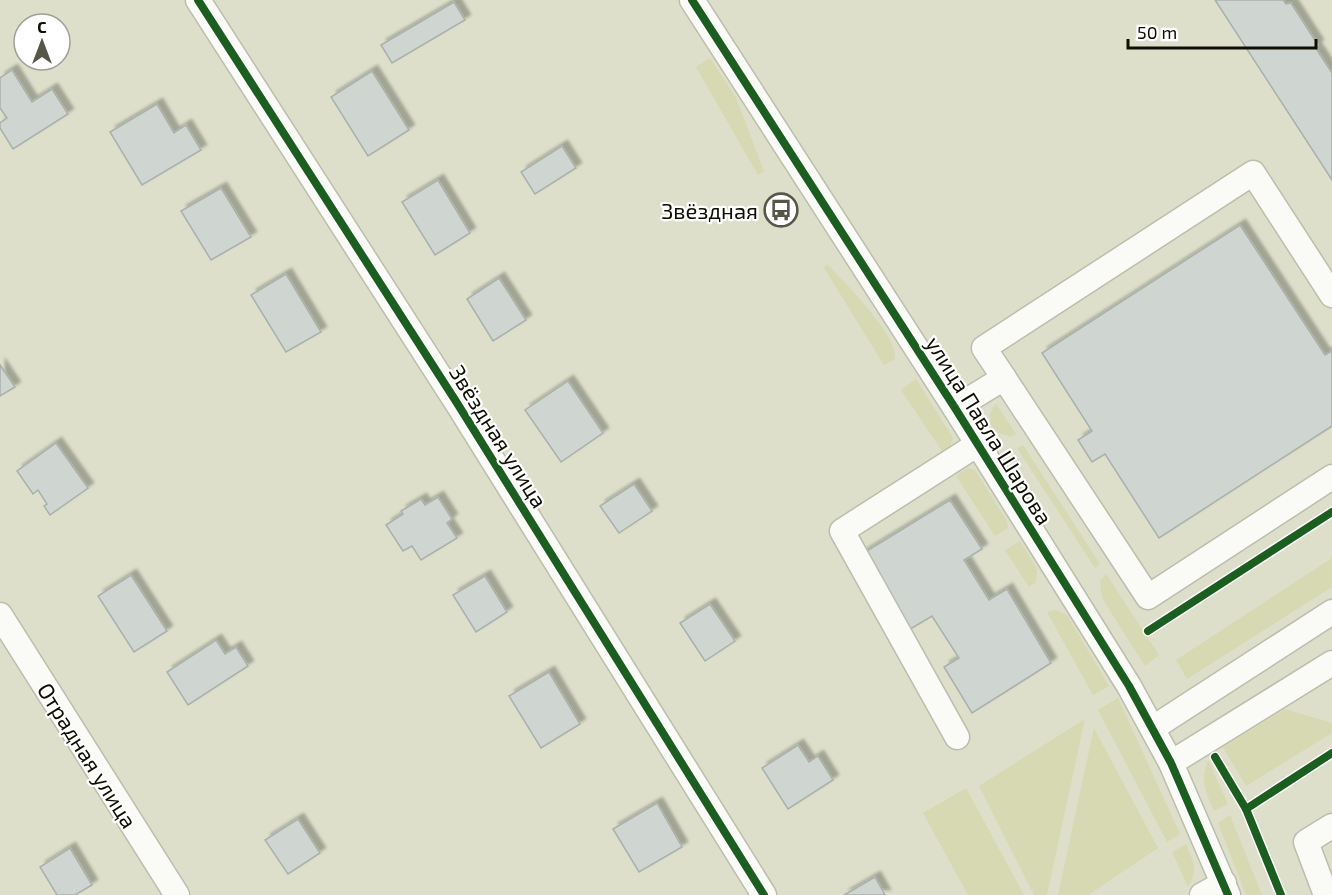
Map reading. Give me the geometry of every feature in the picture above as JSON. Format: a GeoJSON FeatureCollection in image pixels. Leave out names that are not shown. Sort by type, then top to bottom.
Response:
{"type":"FeatureCollection","features":[{"type":"Feature","properties":{"kind":"street","name":"Звёздная улица"},"geometry":{"type":"LineString","coordinates":[[198,0],[463,413],[764,895]]}},
{"type":"Feature","properties":{"kind":"street","name":"улица Павла Шарова"},"geometry":{"type":"LineString","coordinates":[[692,0],[978,444],[1122,676],[1171,763],[1226,889]]}},
{"type":"Feature","properties":{"kind":"street"},"geometry":{"type":"LineString","coordinates":[[1332,295],[1252,173],[984,348],[1148,597],[1332,477]]}},
{"type":"Feature","properties":{"kind":"street"},"geometry":{"type":"LineString","coordinates":[[955,408],[1005,378]]}},
{"type":"Feature","properties":{"kind":"street"},"geometry":{"type":"LineString","coordinates":[[957,737],[842,531],[978,444]]}},
{"type":"Feature","properties":{"kind":"street"},"geometry":{"type":"LineString","coordinates":[[1153,728],[1332,612]]}},
{"type":"Feature","properties":{"kind":"street","name":"Отрадная улица"},"geometry":{"type":"LineString","coordinates":[[0,615],[177,895]]}},
{"type":"Feature","properties":{"kind":"street"},"geometry":{"type":"LineString","coordinates":[[1171,763],[1332,663]]}},
{"type":"Feature","properties":{"kind":"street"},"geometry":{"type":"LineString","coordinates":[[1326,895],[1306,842],[1332,826]]}},
{"type":"Feature","properties":{"kind":"street"},"geometry":{"type":"LineString","coordinates":[[1202,895],[1226,889]]}},
{"type":"Feature","properties":{"kind":"green space"},"geometry":{"type":"Polygon","coordinates":[[[710,58],[736,98],[764,171],[758,175],[696,67],[710,58]]]}},
{"type":"Feature","properties":{"kind":"green space"},"geometry":{"type":"Polygon","coordinates":[[[827,264],[879,323],[894,349],[895,359],[884,365],[824,268],[827,264]]]}},
{"type":"Feature","properties":{"kind":"green space"},"geometry":{"type":"Polygon","coordinates":[[[916,379],[953,438],[950,446],[942,451],[901,390],[916,379]]]}},
{"type":"Feature","properties":{"kind":"green space"},"geometry":{"type":"Polygon","coordinates":[[[996,404],[1016,434],[1011,437],[995,432],[991,424],[991,411],[996,404]]]}},
{"type":"Feature","properties":{"kind":"green space"},"geometry":{"type":"Polygon","coordinates":[[[1023,445],[1100,564],[1095,568],[1017,448],[1023,445]]]}},
{"type":"Feature","properties":{"kind":"green space"},"geometry":{"type":"Polygon","coordinates":[[[968,468],[975,470],[1007,521],[1008,528],[995,536],[956,476],[968,468]]]}},
{"type":"Feature","properties":{"kind":"green space"},"geometry":{"type":"Polygon","coordinates":[[[1020,541],[1037,569],[1036,582],[1029,587],[1005,550],[1020,541]]]}},
{"type":"Feature","properties":{"kind":"green space"},"geometry":{"type":"Polygon","coordinates":[[[1332,558],[1332,587],[1187,679],[1176,660],[1332,558]]]}},
{"type":"Feature","properties":{"kind":"green space"},"geometry":{"type":"Polygon","coordinates":[[[1106,574],[1159,655],[1145,666],[1102,598],[1100,581],[1106,574]]]}},
{"type":"Feature","properties":{"kind":"green space"},"geometry":{"type":"Polygon","coordinates":[[[1056,610],[1067,615],[1109,686],[1093,695],[1047,612],[1056,610]]]}},
{"type":"Feature","properties":{"kind":"green space"},"geometry":{"type":"Polygon","coordinates":[[[1118,698],[1180,834],[1167,842],[1098,710],[1118,698]]]}},
{"type":"Feature","properties":{"kind":"green space"},"geometry":{"type":"Polygon","coordinates":[[[1285,709],[1332,723],[1332,733],[1246,786],[1223,747],[1285,709]]]}},
{"type":"Feature","properties":{"kind":"green space"},"geometry":{"type":"Polygon","coordinates":[[[1085,719],[1047,895],[1034,895],[979,786],[1085,719]]]}},
{"type":"Feature","properties":{"kind":"green space"},"geometry":{"type":"Polygon","coordinates":[[[1094,728],[1158,848],[1088,895],[1058,895],[1094,728]]]}},
{"type":"Feature","properties":{"kind":"green space"},"geometry":{"type":"Polygon","coordinates":[[[1208,760],[1228,804],[1214,811],[1204,780],[1208,760]]]}},
{"type":"Feature","properties":{"kind":"green space"},"geometry":{"type":"Polygon","coordinates":[[[966,788],[1024,895],[968,895],[923,813],[966,788]]]}},
{"type":"Feature","properties":{"kind":"green space"},"geometry":{"type":"Polygon","coordinates":[[[1230,815],[1262,895],[1246,895],[1218,823],[1230,815]]]}},
{"type":"Feature","properties":{"kind":"green space"},"geometry":{"type":"Polygon","coordinates":[[[1186,844],[1194,870],[1188,887],[1172,852],[1186,844]]]}},
{"type":"Feature","properties":{"kind":"building"},"geometry":{"type":"Polygon","coordinates":[[[1215,0],[1283,0],[1286,4],[1291,3],[1318,45],[1315,47],[1332,73],[1332,180],[1215,0]]]}},
{"type":"Feature","properties":{"kind":"building"},"geometry":{"type":"Polygon","coordinates":[[[454,2],[465,20],[392,63],[381,45],[454,2]]]}},
{"type":"Feature","properties":{"kind":"building"},"geometry":{"type":"Polygon","coordinates":[[[12,70],[32,102],[52,89],[68,114],[13,149],[0,128],[0,123],[7,118],[0,108],[0,78],[12,70]]]}},
{"type":"Feature","properties":{"kind":"building"},"geometry":{"type":"Polygon","coordinates":[[[372,71],[409,130],[368,156],[331,97],[372,71]]]}},
{"type":"Feature","properties":{"kind":"building"},"geometry":{"type":"Polygon","coordinates":[[[157,104],[174,133],[186,125],[201,150],[142,185],[110,132],[157,104]]]}},
{"type":"Feature","properties":{"kind":"building"},"geometry":{"type":"Polygon","coordinates":[[[562,146],[576,168],[535,194],[521,172],[562,146]]]}},
{"type":"Feature","properties":{"kind":"building"},"geometry":{"type":"Polygon","coordinates":[[[438,180],[470,233],[435,255],[402,202],[438,180]]]}},
{"type":"Feature","properties":{"kind":"building"},"geometry":{"type":"Polygon","coordinates":[[[221,188],[251,237],[211,260],[181,211],[221,188]]]}},
{"type":"Feature","properties":{"kind":"building"},"geometry":{"type":"Polygon","coordinates":[[[1240,225],[1325,355],[1332,351],[1332,426],[1159,538],[1105,454],[1092,462],[1078,440],[1092,431],[1042,353],[1240,225]]]}},
{"type":"Feature","properties":{"kind":"building"},"geometry":{"type":"Polygon","coordinates":[[[286,274],[321,332],[286,352],[251,295],[286,274]]]}},
{"type":"Feature","properties":{"kind":"building"},"geometry":{"type":"Polygon","coordinates":[[[499,278],[526,320],[493,341],[467,299],[499,278]]]}},
{"type":"Feature","properties":{"kind":"building"},"geometry":{"type":"Polygon","coordinates":[[[0,365],[15,387],[0,396],[0,365]]]}},
{"type":"Feature","properties":{"kind":"building"},"geometry":{"type":"Polygon","coordinates":[[[568,381],[603,433],[561,462],[525,410],[568,381]]]}},
{"type":"Feature","properties":{"kind":"building"},"geometry":{"type":"Polygon","coordinates":[[[56,443],[88,488],[50,515],[44,506],[47,504],[38,490],[33,494],[17,471],[56,443]]]}},
{"type":"Feature","properties":{"kind":"building"},"geometry":{"type":"Polygon","coordinates":[[[634,484],[652,511],[619,533],[600,506],[634,484]]]}},
{"type":"Feature","properties":{"kind":"building"},"geometry":{"type":"Polygon","coordinates":[[[438,497],[452,519],[447,523],[457,538],[421,560],[412,546],[403,551],[386,525],[403,514],[401,511],[421,499],[425,505],[438,497]]]}},
{"type":"Feature","properties":{"kind":"building"},"geometry":{"type":"Polygon","coordinates":[[[950,500],[982,549],[964,560],[989,600],[1007,589],[1051,663],[972,713],[944,667],[959,658],[932,616],[907,631],[862,554],[950,500]]]}},
{"type":"Feature","properties":{"kind":"building"},"geometry":{"type":"Polygon","coordinates":[[[131,575],[167,631],[134,652],[98,596],[131,575]]]}},
{"type":"Feature","properties":{"kind":"building"},"geometry":{"type":"Polygon","coordinates":[[[485,576],[507,612],[476,632],[453,595],[485,576]]]}},
{"type":"Feature","properties":{"kind":"building"},"geometry":{"type":"Polygon","coordinates":[[[710,604],[735,641],[705,661],[680,623],[710,604]]]}},
{"type":"Feature","properties":{"kind":"building"},"geometry":{"type":"Polygon","coordinates":[[[216,640],[225,654],[236,647],[248,666],[188,705],[167,672],[216,640]]]}},
{"type":"Feature","properties":{"kind":"building"},"geometry":{"type":"Polygon","coordinates":[[[549,672],[580,724],[541,748],[509,696],[549,672]]]}},
{"type":"Feature","properties":{"kind":"building"},"geometry":{"type":"Polygon","coordinates":[[[798,745],[809,762],[818,756],[833,780],[788,809],[762,768],[798,745]]]}},
{"type":"Feature","properties":{"kind":"building"},"geometry":{"type":"Polygon","coordinates":[[[657,803],[682,847],[639,872],[613,829],[657,803]]]}},
{"type":"Feature","properties":{"kind":"building"},"geometry":{"type":"Polygon","coordinates":[[[298,819],[320,853],[288,874],[265,840],[298,819]]]}},
{"type":"Feature","properties":{"kind":"building"},"geometry":{"type":"Polygon","coordinates":[[[70,848],[92,885],[75,895],[57,895],[40,867],[70,848]]]}},
{"type":"Feature","properties":{"kind":"building"},"geometry":{"type":"Polygon","coordinates":[[[875,877],[885,895],[844,895],[875,877]]]}},
{"type":"Feature","properties":{"kind":"cycle path"},"geometry":{"type":"LineString","coordinates":[[198,0],[457,403],[764,895]]}},
{"type":"Feature","properties":{"kind":"cycle path"},"geometry":{"type":"LineString","coordinates":[[692,0],[955,408],[1129,686],[1171,763],[1228,895]]}},
{"type":"Feature","properties":{"kind":"cycle path"},"geometry":{"type":"LineString","coordinates":[[1148,631],[1332,512]]}},
{"type":"Feature","properties":{"kind":"cycle path"},"geometry":{"type":"LineString","coordinates":[[1246,809],[1332,753]]}},
{"type":"Feature","properties":{"kind":"cycle path"},"geometry":{"type":"LineString","coordinates":[[1215,757],[1246,809],[1281,895]]}},
{"type":"Feature","properties":{"kind":"place","name":"Звёздная"},"geometry":{"type":"Point","coordinates":[781,210]}}]}
